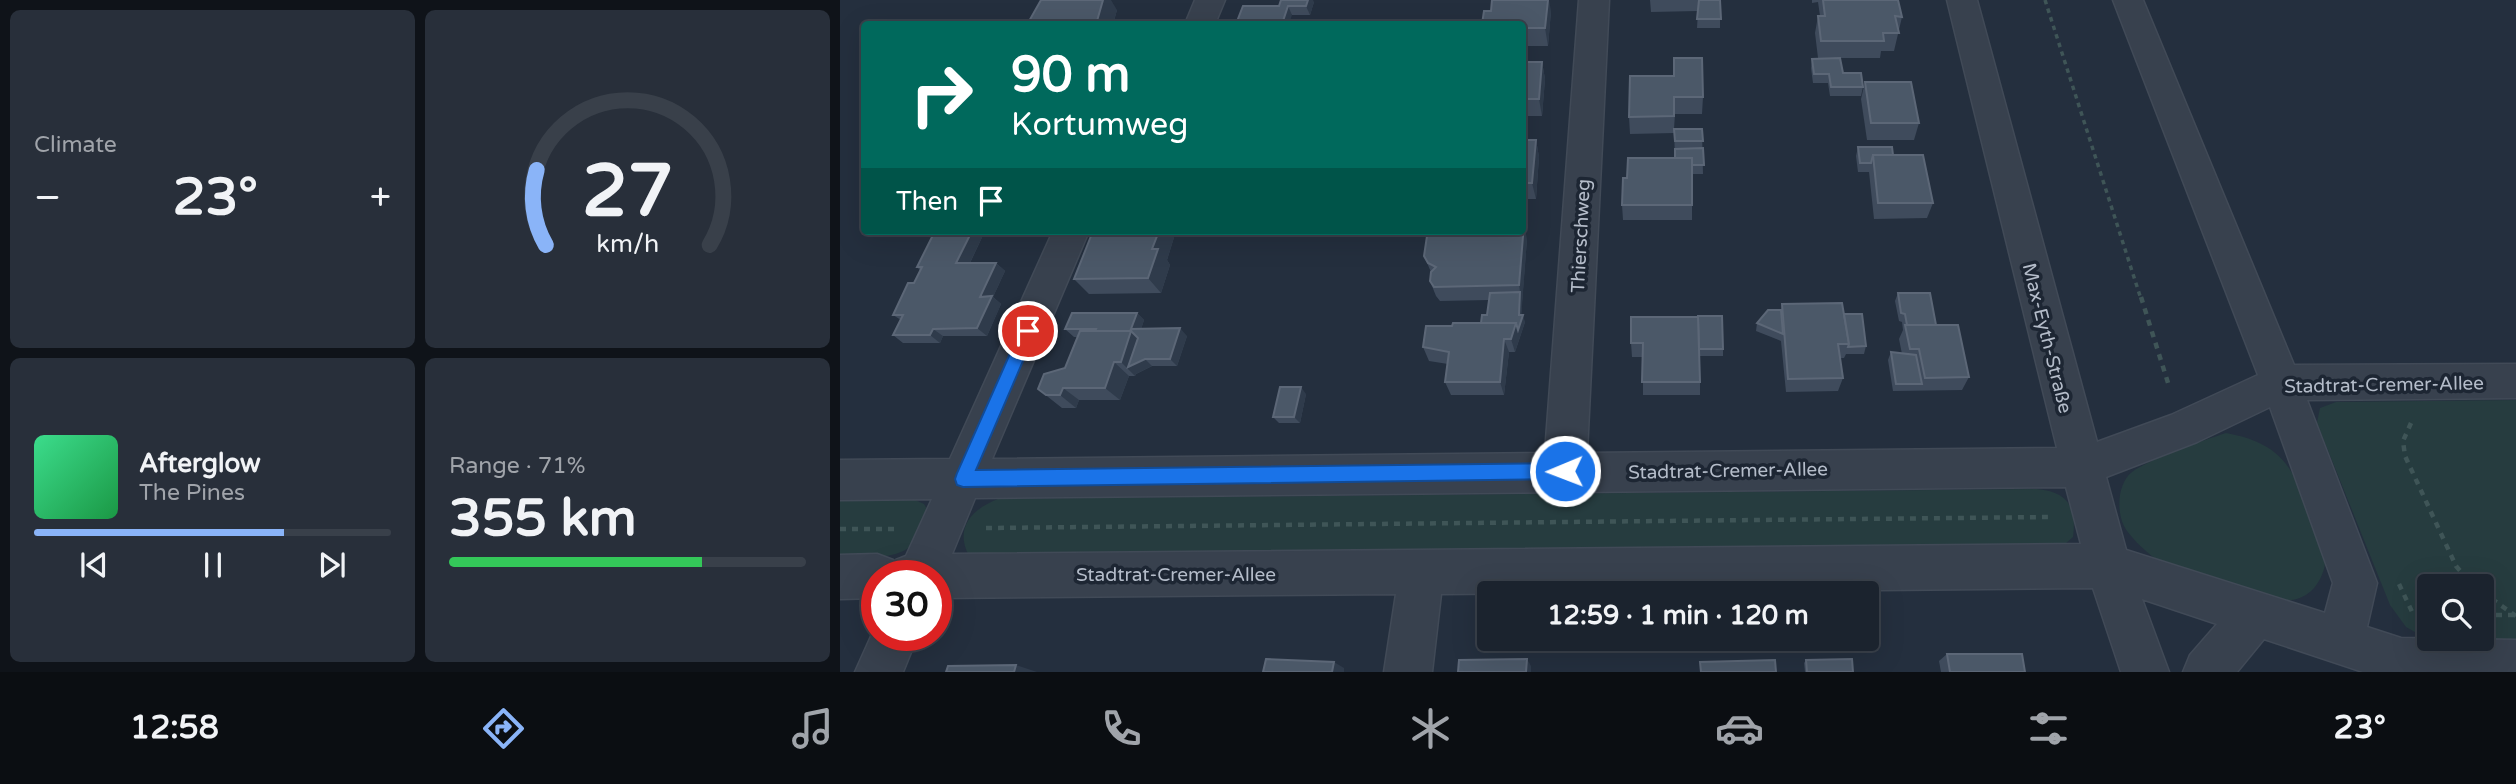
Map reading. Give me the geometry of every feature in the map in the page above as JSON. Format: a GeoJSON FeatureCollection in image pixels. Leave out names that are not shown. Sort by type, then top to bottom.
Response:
{"type":"FeatureCollection","features":[{"type":"Feature","properties":{"kind":"street"},"geometry":{"type":"LineString","coordinates":[[1201,21],[1210,0]]}},
{"type":"Feature","properties":{"kind":"street","name":"Thierschweg"},"geometry":{"type":"LineString","coordinates":[[1565,471],[1594,0]]}},
{"type":"Feature","properties":{"kind":"street","name":"Max-Eyth-Straße"},"geometry":{"type":"LineString","coordinates":[[1962,0],[2081,467],[2108,566],[2145,672]]}},
{"type":"Feature","properties":{"kind":"street"},"geometry":{"type":"LineString","coordinates":[[2128,0],[2281,383],[2355,583],[2348,618],[2336,640]]}},
{"type":"Feature","properties":{"kind":"street"},"geometry":{"type":"LineString","coordinates":[[927,560],[1069,235]]}},
{"type":"Feature","properties":{"kind":"street","name":"Stadtrat-Cremer-Allee"},"geometry":{"type":"LineString","coordinates":[[840,480],[2081,467],[2183,429],[2281,383],[2516,382]]}},
{"type":"Feature","properties":{"kind":"street","name":"Stadtrat-Cremer-Allee"},"geometry":{"type":"LineString","coordinates":[[952,576],[2108,566],[2401,661],[2516,663]]}},
{"type":"Feature","properties":{"kind":"street"},"geometry":{"type":"LineString","coordinates":[[1408,672],[1420,572]]}},
{"type":"Feature","properties":{"kind":"street"},"geometry":{"type":"LineString","coordinates":[[840,577],[861,576]]}},
{"type":"Feature","properties":{"kind":"street"},"geometry":{"type":"LineString","coordinates":[[2207,672],[2256,614]]}},
{"type":"Feature","properties":{"kind":"street"},"geometry":{"type":"LineString","coordinates":[[879,672],[888,651]]}},
{"type":"Feature","properties":{"kind":"path"},"geometry":{"type":"LineString","coordinates":[[2045,0],[2169,386]]}},
{"type":"Feature","properties":{"kind":"path"},"geometry":{"type":"LineString","coordinates":[[2411,423],[2403,441],[2405,456],[2456,566],[2463,574]]}},
{"type":"Feature","properties":{"kind":"path"},"geometry":{"type":"LineString","coordinates":[[840,529],[2049,517]]}},
{"type":"Feature","properties":{"kind":"path"},"geometry":{"type":"LineString","coordinates":[[2494,600],[2516,615]]}},
{"type":"Feature","properties":{"kind":"green space"},"geometry":{"type":"Polygon","coordinates":[[[2516,400],[2516,639],[2494,639],[2494,574],[2417,574],[2417,633],[2406,627],[2390,605],[2317,423],[2320,408],[2336,402],[2516,400]]]}},
{"type":"Feature","properties":{"kind":"green space"},"geometry":{"type":"Polygon","coordinates":[[[2226,433],[2247,438],[2276,453],[2294,476],[2301,491],[2321,543],[2325,566],[2314,588],[2301,597],[2286,601],[2269,600],[2170,566],[2145,551],[2121,520],[2121,490],[2132,472],[2164,456],[2226,433]]]}},
{"type":"Feature","properties":{"kind":"green space"},"geometry":{"type":"Polygon","coordinates":[[[2037,489],[2063,498],[2072,509],[2073,537],[2065,544],[969,556],[964,537],[965,528],[973,514],[998,499],[2037,489]]]}},
{"type":"Feature","properties":{"kind":"green space"},"geometry":{"type":"Polygon","coordinates":[[[913,499],[924,504],[928,511],[912,545],[903,551],[883,556],[840,556],[840,500],[913,499]]]}},
{"type":"Feature","properties":{"kind":"building"},"geometry":{"type":"Polygon","coordinates":[[[1041,0],[1103,0],[1097,21],[1029,21],[1041,0]]]}},
{"type":"Feature","properties":{"kind":"building"},"geometry":{"type":"Polygon","coordinates":[[[1281,0],[1308,0],[1306,6],[1288,6],[1283,21],[1237,21],[1243,6],[1279,6],[1281,0]]]}},
{"type":"Feature","properties":{"kind":"building"},"geometry":{"type":"Polygon","coordinates":[[[1492,0],[1548,0],[1545,28],[1526,28],[1526,21],[1482,21],[1484,11],[1491,11],[1492,0]]]}},
{"type":"Feature","properties":{"kind":"building"},"geometry":{"type":"Polygon","coordinates":[[[1699,0],[1720,0],[1721,19],[1697,19],[1699,0]]]}},
{"type":"Feature","properties":{"kind":"building"},"geometry":{"type":"Polygon","coordinates":[[[1823,0],[1898,0],[1902,17],[1895,16],[1899,33],[1883,33],[1884,41],[1821,41],[1818,16],[1825,16],[1823,0]]]}},
{"type":"Feature","properties":{"kind":"building"},"geometry":{"type":"Polygon","coordinates":[[[1674,58],[1702,58],[1703,97],[1674,97],[1674,116],[1629,117],[1630,76],[1674,76],[1674,58]]]}},
{"type":"Feature","properties":{"kind":"building"},"geometry":{"type":"Polygon","coordinates":[[[1840,58],[1843,73],[1861,73],[1863,87],[1831,87],[1829,74],[1814,74],[1812,59],[1840,58]]]}},
{"type":"Feature","properties":{"kind":"building"},"geometry":{"type":"Polygon","coordinates":[[[1526,62],[1542,62],[1539,99],[1526,99],[1526,62]]]}},
{"type":"Feature","properties":{"kind":"building"},"geometry":{"type":"Polygon","coordinates":[[[1865,82],[1911,82],[1919,123],[1871,123],[1865,82]]]}},
{"type":"Feature","properties":{"kind":"building"},"geometry":{"type":"Polygon","coordinates":[[[1674,129],[1702,129],[1703,141],[1675,141],[1674,129]]]}},
{"type":"Feature","properties":{"kind":"building"},"geometry":{"type":"Polygon","coordinates":[[[1526,140],[1536,140],[1532,183],[1526,183],[1526,140]]]}},
{"type":"Feature","properties":{"kind":"building"},"geometry":{"type":"Polygon","coordinates":[[[1858,147],[1892,147],[1893,155],[1873,155],[1871,163],[1860,163],[1858,147]]]}},
{"type":"Feature","properties":{"kind":"building"},"geometry":{"type":"Polygon","coordinates":[[[1703,148],[1704,165],[1692,165],[1692,158],[1675,158],[1675,149],[1703,148]]]}},
{"type":"Feature","properties":{"kind":"building"},"geometry":{"type":"Polygon","coordinates":[[[1873,155],[1923,155],[1933,203],[1878,203],[1873,155]]]}},
{"type":"Feature","properties":{"kind":"building"},"geometry":{"type":"Polygon","coordinates":[[[1628,158],[1692,158],[1692,205],[1622,205],[1623,178],[1627,178],[1628,158]]]}},
{"type":"Feature","properties":{"kind":"building"},"geometry":{"type":"Polygon","coordinates":[[[933,235],[970,235],[956,263],[996,263],[980,297],[992,296],[977,328],[933,329],[930,335],[893,335],[903,315],[893,315],[908,283],[914,283],[922,267],[917,267],[933,235]]]}},
{"type":"Feature","properties":{"kind":"building"},"geometry":{"type":"Polygon","coordinates":[[[1091,235],[1157,235],[1152,249],[1158,249],[1148,278],[1074,279],[1091,235]]]}},
{"type":"Feature","properties":{"kind":"building"},"geometry":{"type":"Polygon","coordinates":[[[1523,235],[1519,285],[1434,287],[1430,281],[1431,272],[1436,267],[1428,263],[1424,256],[1427,236],[1523,235]]]}},
{"type":"Feature","properties":{"kind":"building"},"geometry":{"type":"Polygon","coordinates":[[[1520,292],[1519,315],[1523,315],[1518,330],[1516,323],[1481,323],[1482,315],[1487,315],[1490,293],[1520,292]]]}},
{"type":"Feature","properties":{"kind":"building"},"geometry":{"type":"Polygon","coordinates":[[[1898,293],[1930,293],[1936,325],[1907,325],[1905,314],[1901,313],[1898,293]]]}},
{"type":"Feature","properties":{"kind":"building"},"geometry":{"type":"Polygon","coordinates":[[[1842,303],[1849,344],[1838,344],[1843,378],[1788,379],[1782,304],[1842,303]]]}},
{"type":"Feature","properties":{"kind":"building"},"geometry":{"type":"Polygon","coordinates":[[[1768,310],[1781,310],[1783,334],[1757,323],[1768,310]]]}},
{"type":"Feature","properties":{"kind":"building"},"geometry":{"type":"Polygon","coordinates":[[[1072,313],[1137,313],[1131,329],[1180,328],[1170,359],[1145,359],[1128,367],[1138,338],[1131,331],[1065,329],[1072,313]]]}},
{"type":"Feature","properties":{"kind":"building"},"geometry":{"type":"Polygon","coordinates":[[[1844,314],[1862,314],[1866,346],[1848,347],[1844,314]]]}},
{"type":"Feature","properties":{"kind":"building"},"geometry":{"type":"Polygon","coordinates":[[[1698,316],[1722,316],[1723,349],[1699,349],[1698,316]]]}},
{"type":"Feature","properties":{"kind":"building"},"geometry":{"type":"Polygon","coordinates":[[[1631,317],[1698,317],[1700,382],[1642,382],[1643,343],[1631,343],[1631,317]]]}},
{"type":"Feature","properties":{"kind":"building"},"geometry":{"type":"Polygon","coordinates":[[[1453,323],[1516,323],[1511,339],[1504,339],[1500,382],[1445,382],[1449,352],[1423,347],[1426,326],[1452,326],[1453,323]]]}},
{"type":"Feature","properties":{"kind":"building"},"geometry":{"type":"Polygon","coordinates":[[[1905,325],[1958,325],[1969,377],[1925,378],[1919,349],[1910,349],[1905,325]]]}},
{"type":"Feature","properties":{"kind":"building"},"geometry":{"type":"Polygon","coordinates":[[[1080,331],[1131,331],[1121,362],[1114,362],[1105,388],[1063,388],[1060,395],[1046,395],[1038,389],[1044,374],[1065,368],[1080,331]]]}},
{"type":"Feature","properties":{"kind":"building"},"geometry":{"type":"Polygon","coordinates":[[[1891,352],[1916,355],[1922,384],[1896,384],[1891,352]]]}},
{"type":"Feature","properties":{"kind":"building"},"geometry":{"type":"Polygon","coordinates":[[[1280,387],[1301,387],[1294,417],[1273,417],[1280,387]]]}},
{"type":"Feature","properties":{"kind":"building"},"geometry":{"type":"Polygon","coordinates":[[[1947,654],[2022,654],[2025,672],[1950,672],[1947,654]]]}},
{"type":"Feature","properties":{"kind":"building"},"geometry":{"type":"Polygon","coordinates":[[[1266,659],[1334,662],[1332,672],[1263,672],[1266,659]]]}},
{"type":"Feature","properties":{"kind":"building"},"geometry":{"type":"Polygon","coordinates":[[[1527,659],[1526,672],[1458,672],[1459,660],[1527,659]]]}},
{"type":"Feature","properties":{"kind":"building"},"geometry":{"type":"Polygon","coordinates":[[[1852,659],[1853,672],[1807,672],[1806,660],[1852,659]]]}},
{"type":"Feature","properties":{"kind":"building"},"geometry":{"type":"Polygon","coordinates":[[[1775,660],[1776,672],[1701,672],[1700,662],[1775,660]]]}},
{"type":"Feature","properties":{"kind":"building"},"geometry":{"type":"Polygon","coordinates":[[[1016,665],[1014,672],[946,672],[948,666],[1016,665]]]}},
{"type":"Feature","properties":{"kind":"route"},"geometry":{"type":"LineString","coordinates":[[1028,331],[963,479],[1565,471]]}}]}
